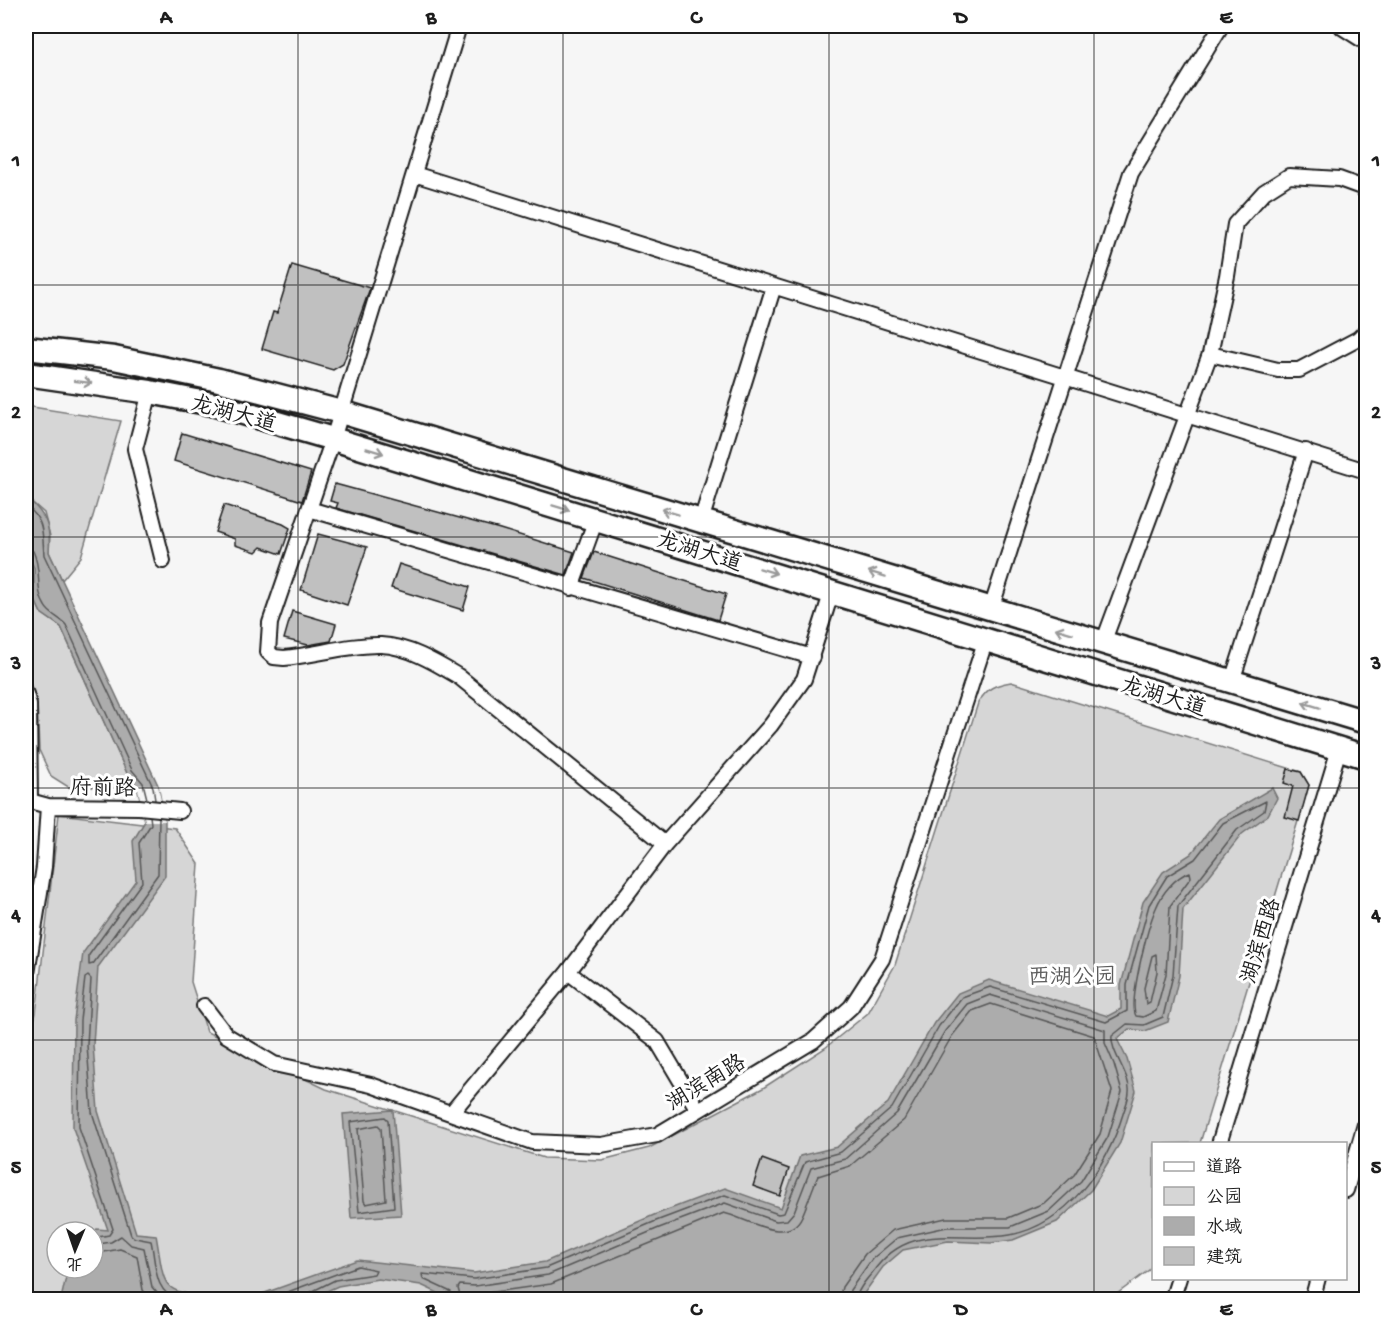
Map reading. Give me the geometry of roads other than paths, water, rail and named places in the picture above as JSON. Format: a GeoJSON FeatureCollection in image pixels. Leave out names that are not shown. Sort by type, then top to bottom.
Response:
{"type":"FeatureCollection","features":[{"type":"Feature","properties":{"kind":"main road","name":"龙湖大道"},"geometry":{"type":"LineString","coordinates":[[26,348],[114,358],[219,380],[341,412],[1103,643],[1232,681],[1365,716]]}},
{"type":"Feature","properties":{"kind":"main road","name":"龙湖大道"},"geometry":{"type":"LineString","coordinates":[[26,374],[150,392],[212,404],[333,438],[1366,758]]}},
{"type":"Feature","properties":{"kind":"street"},"geometry":{"type":"LineString","coordinates":[[459,26],[333,438],[270,623],[268,652],[274,657],[284,658],[382,645],[409,651],[437,663],[458,676],[665,844]]}},
{"type":"Feature","properties":{"kind":"street"},"geometry":{"type":"LineString","coordinates":[[991,609],[1131,172],[1221,26]]}},
{"type":"Feature","properties":{"kind":"street"},"geometry":{"type":"LineString","coordinates":[[1344,26],[1366,40]]}},
{"type":"Feature","properties":{"kind":"street"},"geometry":{"type":"LineString","coordinates":[[414,174],[1188,413],[1366,471]]}},
{"type":"Feature","properties":{"kind":"street"},"geometry":{"type":"LineString","coordinates":[[1103,643],[1210,354],[1227,276],[1235,224],[1257,200],[1289,176],[1313,175],[1365,186]]}},
{"type":"Feature","properties":{"kind":"street"},"geometry":{"type":"LineString","coordinates":[[701,521],[774,286]]}},
{"type":"Feature","properties":{"kind":"street"},"geometry":{"type":"LineString","coordinates":[[1210,354],[1278,370],[1299,370],[1358,339],[1366,331]]}},
{"type":"Feature","properties":{"kind":"street"},"geometry":{"type":"LineString","coordinates":[[150,392],[135,449],[163,561]]}},
{"type":"Feature","properties":{"kind":"street"},"geometry":{"type":"LineString","coordinates":[[1232,681],[1306,451]]}},
{"type":"Feature","properties":{"kind":"street"},"geometry":{"type":"LineString","coordinates":[[309,509],[571,588],[812,657]]}},
{"type":"Feature","properties":{"kind":"street"},"geometry":{"type":"LineString","coordinates":[[571,588],[596,519]]}},
{"type":"Feature","properties":{"kind":"street"},"geometry":{"type":"LineString","coordinates":[[452,1112],[568,972],[665,844],[771,725],[804,679],[832,591]]}},
{"type":"Feature","properties":{"kind":"street","name":"湖滨南路"},"geometry":{"type":"LineString","coordinates":[[204,1006],[226,1035],[274,1065],[371,1085],[532,1142],[601,1145],[657,1135],[813,1041],[851,1007],[882,959],[986,639]]}},
{"type":"Feature","properties":{"kind":"street"},"geometry":{"type":"LineString","coordinates":[[26,694],[29,705],[28,800]]}},
{"type":"Feature","properties":{"kind":"street","name":"湖滨西路"},"geometry":{"type":"LineString","coordinates":[[1220,1142],[1339,749]]}},
{"type":"Feature","properties":{"kind":"street","name":"府前路"},"geometry":{"type":"LineString","coordinates":[[28,800],[48,806],[139,807],[173,810]]}},
{"type":"Feature","properties":{"kind":"street"},"geometry":{"type":"LineString","coordinates":[[26,980],[44,867],[48,806]]}},
{"type":"Feature","properties":{"kind":"street"},"geometry":{"type":"LineString","coordinates":[[568,972],[657,1041],[698,1110]]}},
{"type":"Feature","properties":{"kind":"street"},"geometry":{"type":"LineString","coordinates":[[1347,1187],[1366,1121]]}},
{"type":"Feature","properties":{"kind":"street"},"geometry":{"type":"LineString","coordinates":[[1172,1299],[1178,1280]]}},
{"type":"Feature","properties":{"kind":"street"},"geometry":{"type":"LineString","coordinates":[[1312,1299],[1317,1280]]}},
{"type":"Feature","properties":{"kind":"water"},"geometry":{"type":"Polygon","coordinates":[[[26,497],[46,521],[49,552],[158,785],[165,821],[165,876],[98,967],[93,1045],[98,1111],[136,1233],[156,1235],[161,1267],[168,1285],[184,1293],[216,1299],[61,1299],[65,1280],[105,1280],[105,1230],[108,1230],[73,1128],[74,1020],[83,953],[136,880],[133,841],[145,821],[137,786],[127,773],[61,627],[41,613],[34,598],[34,568],[26,549],[26,497]]]}},
{"type":"Feature","properties":{"kind":"water"},"geometry":{"type":"Polygon","coordinates":[[[1272,788],[1277,798],[1268,815],[1242,834],[1183,909],[1179,976],[1168,1022],[1145,1031],[1129,1029],[1117,1039],[1127,1059],[1136,1091],[1120,1143],[1091,1190],[1057,1222],[1013,1240],[991,1243],[948,1241],[903,1250],[883,1267],[860,1299],[453,1300],[421,1285],[378,1279],[338,1286],[309,1299],[248,1299],[357,1260],[474,1273],[545,1262],[654,1215],[725,1188],[781,1208],[800,1156],[837,1147],[888,1103],[934,1023],[958,993],[989,980],[1108,1016],[1121,1009],[1121,985],[1143,902],[1163,872],[1191,854],[1219,819],[1272,788]]]}},
{"type":"Feature","properties":{"kind":"water"},"geometry":{"type":"Polygon","coordinates":[[[393,1110],[401,1215],[351,1218],[343,1114],[393,1110]]]}},
{"type":"Feature","properties":{"kind":"park label","name":"西湖公园"},"geometry":{"type":"Point","coordinates":[1072,975]}}]}
